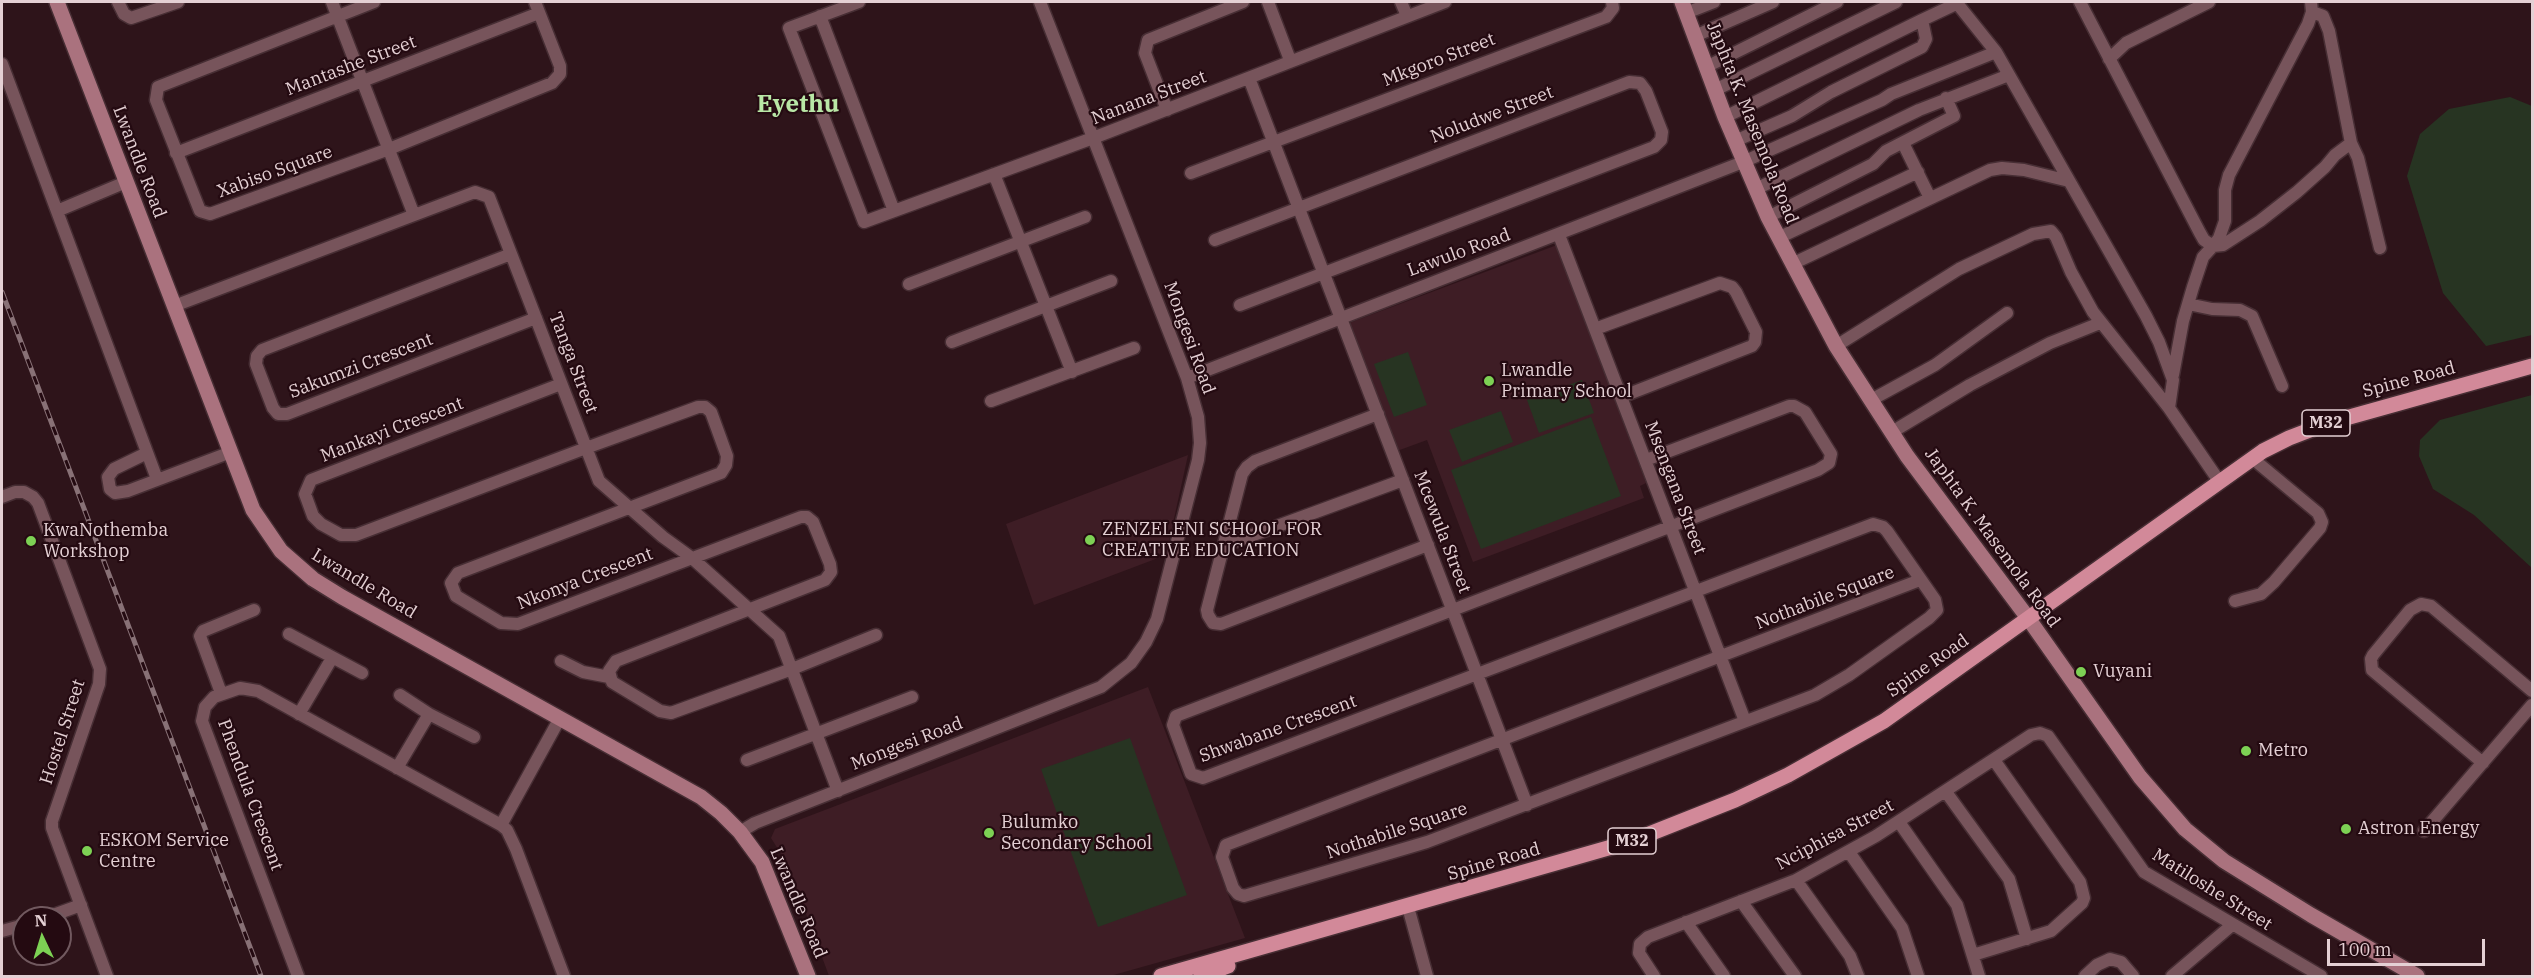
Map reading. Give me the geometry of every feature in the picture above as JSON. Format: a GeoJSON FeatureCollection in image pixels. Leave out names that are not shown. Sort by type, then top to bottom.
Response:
{"type":"FeatureCollection","features":[{"type":"Feature","properties":{"kind":"main road","name":"Spine Road"},"geometry":{"type":"LineString","coordinates":[[1161,976],[1259,947],[1408,908],[1629,842],[1735,800],[1788,775],[1884,721],[2252,458],[2289,438],[2328,423],[2532,366]]}},
{"type":"Feature","properties":{"kind":"main road","name":"Spine Road"},"geometry":{"type":"LineString","coordinates":[[1201,976],[1312,934]]}},
{"type":"Feature","properties":{"kind":"street","name":"Lwandle Road"},"geometry":{"type":"LineString","coordinates":[[57,2],[253,510],[280,550],[313,579],[701,797],[740,832],[762,862],[808,976]]}},
{"type":"Feature","properties":{"kind":"street"},"geometry":{"type":"LineString","coordinates":[[118,2],[124,14],[131,18],[178,2]]}},
{"type":"Feature","properties":{"kind":"street"},"geometry":{"type":"LineString","coordinates":[[332,2],[414,215]]}},
{"type":"Feature","properties":{"kind":"street","name":"Xabiso Square"},"geometry":{"type":"LineString","coordinates":[[374,2],[160,85],[156,92],[156,100],[197,208],[208,214],[388,149],[552,83],[560,74],[560,66],[537,7]]}},
{"type":"Feature","properties":{"kind":"street"},"geometry":{"type":"LineString","coordinates":[[859,2],[820,16],[894,211]]}},
{"type":"Feature","properties":{"kind":"street","name":"Mongesi Road"},"geometry":{"type":"LineString","coordinates":[[740,832],[755,823],[1101,687],[1131,663],[1146,642],[1157,619],[1198,460],[1199,426],[1187,378],[1040,2]]}},
{"type":"Feature","properties":{"kind":"street"},"geometry":{"type":"LineString","coordinates":[[1167,110],[1145,52],[1148,40],[1244,2]]}},
{"type":"Feature","properties":{"kind":"street"},"geometry":{"type":"LineString","coordinates":[[1268,2],[1290,60]]}},
{"type":"Feature","properties":{"kind":"street"},"geometry":{"type":"LineString","coordinates":[[1401,2],[1407,16]]}},
{"type":"Feature","properties":{"kind":"street","name":"Nanana Street"},"geometry":{"type":"LineString","coordinates":[[820,16],[789,28],[864,222],[1167,110],[1290,60],[1445,2]]}},
{"type":"Feature","properties":{"kind":"street"},"geometry":{"type":"LineString","coordinates":[[1684,7],[1714,2]]}},
{"type":"Feature","properties":{"kind":"street"},"geometry":{"type":"LineString","coordinates":[[1695,36],[1773,2]]}},
{"type":"Feature","properties":{"kind":"street"},"geometry":{"type":"LineString","coordinates":[[1706,68],[1837,2]]}},
{"type":"Feature","properties":{"kind":"street"},"geometry":{"type":"LineString","coordinates":[[1714,90],[1896,2]]}},
{"type":"Feature","properties":{"kind":"street"},"geometry":{"type":"LineString","coordinates":[[1725,117],[1957,2],[1996,52],[2150,324],[2173,380]]}},
{"type":"Feature","properties":{"kind":"street"},"geometry":{"type":"LineString","coordinates":[[2080,2],[2200,233],[2204,240],[2213,246],[2223,245],[2260,221],[2297,192],[2351,143]]}},
{"type":"Feature","properties":{"kind":"street"},"geometry":{"type":"LineString","coordinates":[[2109,58],[2126,43],[2209,2]]}},
{"type":"Feature","properties":{"kind":"street","name":"Mkgoro Street"},"geometry":{"type":"LineString","coordinates":[[1274,142],[1606,17],[1612,5]]}},
{"type":"Feature","properties":{"kind":"street","name":"Mantashe Street"},"geometry":{"type":"LineString","coordinates":[[176,153],[362,80],[537,7]]}},
{"type":"Feature","properties":{"kind":"street","name":"Japhta K. Masemola Road"},"geometry":{"type":"LineString","coordinates":[[1684,7],[1743,162],[1778,238],[1836,346],[1892,432],[2028,618],[2140,777],[2194,838],[2243,874],[2417,976]]}},
{"type":"Feature","properties":{"kind":"street"},"geometry":{"type":"LineString","coordinates":[[2169,408],[2182,321],[2201,262],[2222,233],[2226,190],[2235,160],[2308,24],[2311,7],[2323,16],[2329,32],[2351,143],[2358,158],[2380,248]]}},
{"type":"Feature","properties":{"kind":"street"},"geometry":{"type":"LineString","coordinates":[[1735,141],[1792,116],[1831,92],[1922,47],[1926,39],[1922,20]]}},
{"type":"Feature","properties":{"kind":"street","name":"Lawulo Road"},"geometry":{"type":"LineString","coordinates":[[1187,378],[1743,162],[1875,104],[1891,94],[1996,52]]}},
{"type":"Feature","properties":{"kind":"street"},"geometry":{"type":"LineString","coordinates":[[2,64],[157,479]]}},
{"type":"Feature","properties":{"kind":"street"},"geometry":{"type":"LineString","coordinates":[[1756,189],[1946,99],[2009,75]]}},
{"type":"Feature","properties":{"kind":"street","name":"Mcewula Street"},"geometry":{"type":"LineString","coordinates":[[1249,78],[1527,804]]}},
{"type":"Feature","properties":{"kind":"street","name":"Noludwe Street"},"geometry":{"type":"LineString","coordinates":[[1299,208],[1632,81],[1640,83],[1647,91],[1662,132],[1661,140],[1654,147],[1324,273]]}},
{"type":"Feature","properties":{"kind":"street"},"geometry":{"type":"LineString","coordinates":[[1768,217],[1873,164],[1886,151],[1954,116],[1946,99]]}},
{"type":"Feature","properties":{"kind":"street"},"geometry":{"type":"LineString","coordinates":[[1191,173],[1274,142]]}},
{"type":"Feature","properties":{"kind":"street"},"geometry":{"type":"LineString","coordinates":[[1903,143],[1930,198]]}},
{"type":"Feature","properties":{"kind":"street"},"geometry":{"type":"LineString","coordinates":[[1792,264],[1979,174],[2002,168],[2024,170],[2068,181]]}},
{"type":"Feature","properties":{"kind":"street"},"geometry":{"type":"LineString","coordinates":[[1778,238],[1918,172]]}},
{"type":"Feature","properties":{"kind":"street"},"geometry":{"type":"LineString","coordinates":[[994,174],[1072,372]]}},
{"type":"Feature","properties":{"kind":"street"},"geometry":{"type":"LineString","coordinates":[[57,211],[126,182]]}},
{"type":"Feature","properties":{"kind":"street","name":"Tanga Street"},"geometry":{"type":"LineString","coordinates":[[174,306],[475,192],[484,193],[490,198],[599,481],[663,537],[692,558],[779,636],[838,790]]}},
{"type":"Feature","properties":{"kind":"street"},"geometry":{"type":"LineString","coordinates":[[1215,240],[1299,208]]}},
{"type":"Feature","properties":{"kind":"street"},"geometry":{"type":"LineString","coordinates":[[909,284],[1084,217]]}},
{"type":"Feature","properties":{"kind":"street"},"geometry":{"type":"LineString","coordinates":[[1836,346],[1959,269],[2025,237],[2047,230],[2054,233],[2074,279],[2100,323],[2169,408],[2219,481]]}},
{"type":"Feature","properties":{"kind":"street","name":"Msengana Street"},"geometry":{"type":"LineString","coordinates":[[1559,235],[1744,721]]}},
{"type":"Feature","properties":{"kind":"street","name":"Sakumzi Crescent"},"geometry":{"type":"LineString","coordinates":[[512,254],[262,350],[257,356],[256,364],[260,375],[273,408],[278,414],[287,414],[536,318]]}},
{"type":"Feature","properties":{"kind":"street"},"geometry":{"type":"LineString","coordinates":[[1240,305],[1324,273]]}},
{"type":"Feature","properties":{"kind":"street"},"geometry":{"type":"LineString","coordinates":[[952,342],[1111,281]]}},
{"type":"Feature","properties":{"kind":"street"},"geometry":{"type":"LineString","coordinates":[[1595,329],[1720,283],[1732,287],[1736,292],[1756,332],[1752,346],[1621,397]]}},
{"type":"Feature","properties":{"kind":"street"},"geometry":{"type":"LineString","coordinates":[[2188,304],[2212,309],[2240,310],[2252,316],[2282,386]]}},
{"type":"Feature","properties":{"kind":"street"},"geometry":{"type":"LineString","coordinates":[[1871,400],[1935,365],[2007,314]]}},
{"type":"Feature","properties":{"kind":"street"},"geometry":{"type":"LineString","coordinates":[[1892,432],[1970,385],[2041,347],[2100,323]]}},
{"type":"Feature","properties":{"kind":"street"},"geometry":{"type":"LineString","coordinates":[[991,402],[1134,348]]}},
{"type":"Feature","properties":{"kind":"street","name":"Mankayi Crescent"},"geometry":{"type":"LineString","coordinates":[[561,384],[311,480],[305,494],[313,516],[321,524],[341,535],[356,535],[586,448],[699,407],[705,407],[711,412],[727,456],[726,465],[721,473],[630,506]]}},
{"type":"Feature","properties":{"kind":"street","name":"Shwabane Crescent"},"geometry":{"type":"LineString","coordinates":[[1646,460],[1789,406],[1805,412],[1829,448],[1829,463],[1818,470],[1176,716],[1173,725],[1191,774],[1203,778],[1873,524],[1883,526],[1920,580]]}},
{"type":"Feature","properties":{"kind":"street"},"geometry":{"type":"LineString","coordinates":[[1378,414],[1247,466],[1242,474],[1208,610],[1213,623],[1221,624],[1428,545]]}},
{"type":"Feature","properties":{"kind":"street"},"geometry":{"type":"LineString","coordinates":[[147,453],[114,469],[108,477],[108,484],[115,493],[121,493],[231,452]]}},
{"type":"Feature","properties":{"kind":"street"},"geometry":{"type":"LineString","coordinates":[[2235,601],[2250,599],[2261,594],[2320,528],[2322,522],[2318,513],[2252,458]]}},
{"type":"Feature","properties":{"kind":"street"},"geometry":{"type":"LineString","coordinates":[[1223,546],[1403,480]]}},
{"type":"Feature","properties":{"kind":"street","name":"Hostel Street"},"geometry":{"type":"LineString","coordinates":[[3,491],[24,492],[38,503],[100,669],[99,684],[52,821],[52,828],[107,976]]}},
{"type":"Feature","properties":{"kind":"street","name":"Nkonya Crescent"},"geometry":{"type":"LineString","coordinates":[[630,506],[458,573],[451,584],[453,592],[501,623],[512,625],[692,558]]}},
{"type":"Feature","properties":{"kind":"street"},"geometry":{"type":"LineString","coordinates":[[692,558],[796,518],[807,517],[813,522],[831,573],[822,582],[616,661],[610,668],[609,677],[614,685],[660,711],[671,713],[792,669],[876,635]]}},
{"type":"Feature","properties":{"kind":"street","name":"Nothabile Square"},"geometry":{"type":"LineString","coordinates":[[1920,580],[1937,606],[1937,610],[1929,618],[1828,688],[1394,853],[1244,896],[1238,894],[1233,888],[1221,857],[1226,845],[1720,657],[1920,580]]}},
{"type":"Feature","properties":{"kind":"street"},"geometry":{"type":"LineString","coordinates":[[2483,763],[2372,670],[2373,655],[2410,610],[2426,604],[2532,690]]}},
{"type":"Feature","properties":{"kind":"street"},"geometry":{"type":"LineString","coordinates":[[220,693],[200,636],[203,631],[254,610]]}},
{"type":"Feature","properties":{"kind":"street"},"geometry":{"type":"LineString","coordinates":[[289,634],[362,673]]}},
{"type":"Feature","properties":{"kind":"street"},"geometry":{"type":"LineString","coordinates":[[299,714],[332,658]]}},
{"type":"Feature","properties":{"kind":"street"},"geometry":{"type":"LineString","coordinates":[[561,661],[583,672],[609,677]]}},
{"type":"Feature","properties":{"kind":"street","name":"Phendula Crescent"},"geometry":{"type":"LineString","coordinates":[[298,976],[203,729],[202,721],[208,701],[220,693],[240,688],[253,688],[507,830],[564,976]]}},
{"type":"Feature","properties":{"kind":"street"},"geometry":{"type":"LineString","coordinates":[[400,695],[429,714],[474,737]]}},
{"type":"Feature","properties":{"kind":"street"},"geometry":{"type":"LineString","coordinates":[[747,760],[912,697]]}},
{"type":"Feature","properties":{"kind":"street"},"geometry":{"type":"LineString","coordinates":[[2424,831],[2532,705]]}},
{"type":"Feature","properties":{"kind":"street"},"geometry":{"type":"LineString","coordinates":[[397,768],[429,714]]}},
{"type":"Feature","properties":{"kind":"street"},"geometry":{"type":"LineString","coordinates":[[501,825],[560,718]]}},
{"type":"Feature","properties":{"kind":"street","name":"Nciphisa Street"},"geometry":{"type":"LineString","coordinates":[[1654,976],[1640,956],[1640,944],[1654,934],[1796,880],[1899,822],[2035,734]]}},
{"type":"Feature","properties":{"kind":"street","name":"Matiloshe Street"},"geometry":{"type":"LineString","coordinates":[[2035,734],[2048,736],[2144,872],[2321,976]]}},
{"type":"Feature","properties":{"kind":"street"},"geometry":{"type":"LineString","coordinates":[[1973,955],[2051,931],[2082,903],[2084,893],[2080,882],[1994,760]]}},
{"type":"Feature","properties":{"kind":"street"},"geometry":{"type":"LineString","coordinates":[[1946,792],[2009,879],[2027,939]]}},
{"type":"Feature","properties":{"kind":"street"},"geometry":{"type":"LineString","coordinates":[[1899,822],[1957,905],[1979,976]]}},
{"type":"Feature","properties":{"kind":"street"},"geometry":{"type":"LineString","coordinates":[[1849,852],[1902,928],[1918,976]]}},
{"type":"Feature","properties":{"kind":"street"},"geometry":{"type":"LineString","coordinates":[[1796,880],[1850,956],[1858,976]]}},
{"type":"Feature","properties":{"kind":"street"},"geometry":{"type":"LineString","coordinates":[[1741,901],[1795,976]]}},
{"type":"Feature","properties":{"kind":"street"},"geometry":{"type":"LineString","coordinates":[[72,908],[81,905]]}},
{"type":"Feature","properties":{"kind":"street"},"geometry":{"type":"LineString","coordinates":[[1408,908],[1427,976]]}},
{"type":"Feature","properties":{"kind":"street"},"geometry":{"type":"LineString","coordinates":[[1686,922],[1724,976]]}},
{"type":"Feature","properties":{"kind":"street"},"geometry":{"type":"LineString","coordinates":[[2172,976],[2232,925]]}},
{"type":"Feature","properties":{"kind":"street"},"geometry":{"type":"LineString","coordinates":[[2085,976],[2097,965],[2110,959],[2121,962],[2133,976]]}},
{"type":"Feature","properties":{"kind":"shaded area","name":"Lwandle Primary School"},"geometry":{"type":"Polygon","coordinates":[[[1557,245],[1646,483],[1640,486],[1644,498],[1473,562],[1427,440],[1397,451],[1349,323],[1557,245]]]}},
{"type":"Feature","properties":{"kind":"shaded area","name":"ZENZELENI SCHOOL FOR CREATIVE EDUCATION"},"geometry":{"type":"Polygon","coordinates":[[[1188,455],[1166,555],[1034,605],[1006,524],[1188,455]]]}},
{"type":"Feature","properties":{"kind":"shaded area","name":"Bulumko Secondary School"},"geometry":{"type":"Polygon","coordinates":[[[1148,687],[1245,938],[1110,976],[829,976],[788,865],[771,838],[775,829],[1148,687]]]}},
{"type":"Feature","properties":{"kind":"green space"},"geometry":{"type":"Polygon","coordinates":[[[2510,97],[2532,106],[2532,335],[2486,346],[2443,293],[2407,176],[2420,134],[2449,109],[2510,97]]]}},
{"type":"Feature","properties":{"kind":"green space"},"geometry":{"type":"Polygon","coordinates":[[[1408,352],[1427,405],[1394,417],[1374,364],[1408,352]]]}},
{"type":"Feature","properties":{"kind":"green space"},"geometry":{"type":"Polygon","coordinates":[[[1582,380],[1594,413],[1539,433],[1527,400],[1582,380]]]}},
{"type":"Feature","properties":{"kind":"green space"},"geometry":{"type":"Polygon","coordinates":[[[2532,395],[2532,568],[2474,515],[2433,489],[2419,456],[2420,440],[2440,420],[2532,395]]]}},
{"type":"Feature","properties":{"kind":"green space"},"geometry":{"type":"Polygon","coordinates":[[[1501,411],[1513,442],[1462,462],[1449,430],[1501,411]]]}},
{"type":"Feature","properties":{"kind":"green space"},"geometry":{"type":"Polygon","coordinates":[[[1591,417],[1621,496],[1481,549],[1451,470],[1591,417]]]}},
{"type":"Feature","properties":{"kind":"green space"},"geometry":{"type":"Polygon","coordinates":[[[1130,738],[1187,895],[1098,927],[1041,769],[1130,738]]]}},
{"type":"Feature","properties":{"kind":"railway"},"geometry":{"type":"LineString","coordinates":[[2,292],[261,976]]}},
{"type":"Feature","properties":{"kind":"place","name":"Lwandle Primary School"},"geometry":{"type":"Point","coordinates":[1489,381]}},
{"type":"Feature","properties":{"kind":"place","name":"ZENZELENI SCHOOL FOR CREATIVE EDUCATION"},"geometry":{"type":"Point","coordinates":[1090,540]}},
{"type":"Feature","properties":{"kind":"place","name":"KwaNothemba Workshop"},"geometry":{"type":"Point","coordinates":[31,541]}},
{"type":"Feature","properties":{"kind":"place","name":"Vuyani"},"geometry":{"type":"Point","coordinates":[2081,672]}},
{"type":"Feature","properties":{"kind":"place","name":"Metro"},"geometry":{"type":"Point","coordinates":[2246,751]}},
{"type":"Feature","properties":{"kind":"place","name":"Astron Energy"},"geometry":{"type":"Point","coordinates":[2346,829]}},
{"type":"Feature","properties":{"kind":"place","name":"Bulumko Secondary School"},"geometry":{"type":"Point","coordinates":[989,833]}},
{"type":"Feature","properties":{"kind":"place","name":"ESKOM Service Centre"},"geometry":{"type":"Point","coordinates":[87,851]}},
{"type":"Feature","properties":{"kind":"district","name":"Eyethu"},"geometry":{"type":"Point","coordinates":[798,105]}}]}
